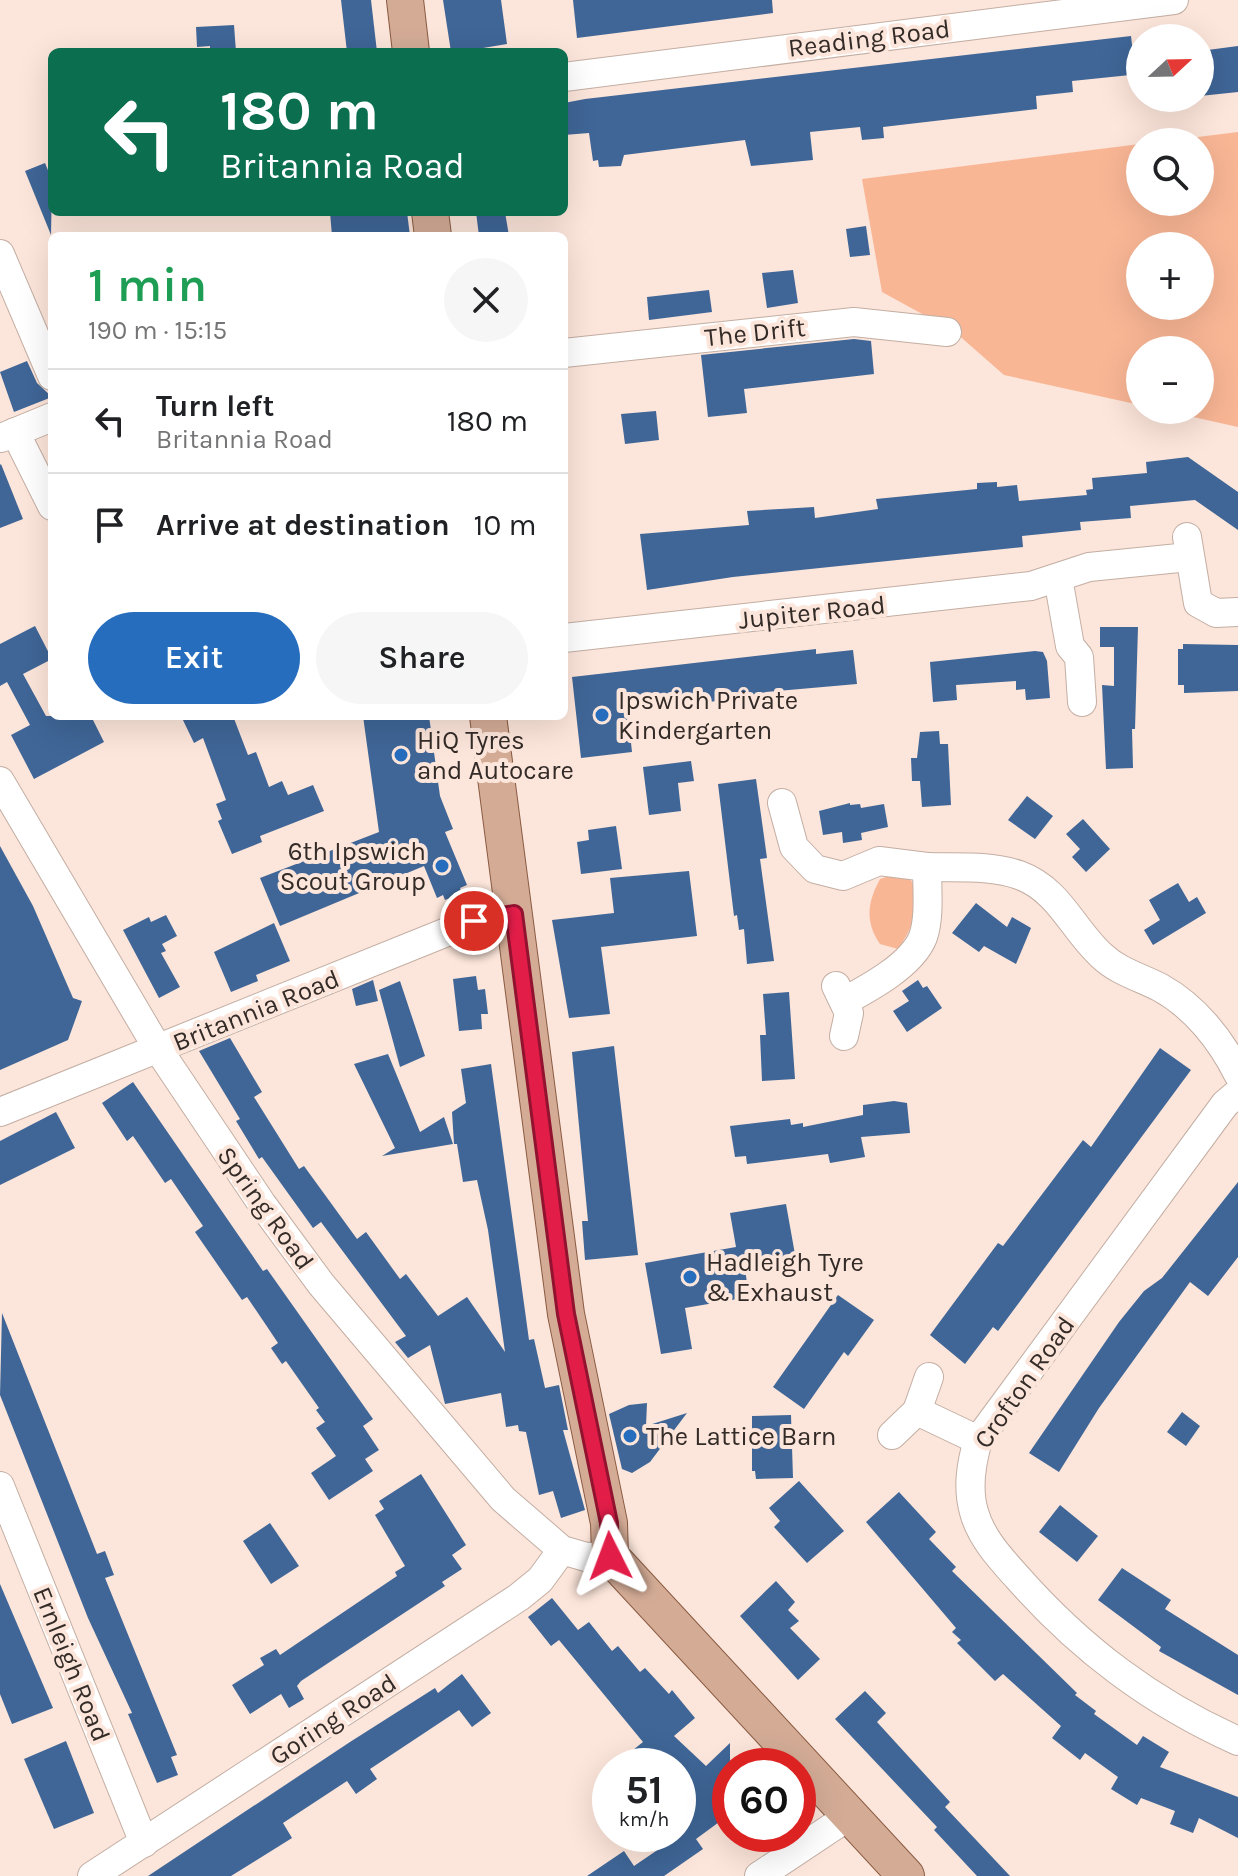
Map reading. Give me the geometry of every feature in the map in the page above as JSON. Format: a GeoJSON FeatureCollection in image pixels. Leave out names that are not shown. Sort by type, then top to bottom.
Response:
{"type":"FeatureCollection","features":[{"type":"Feature","properties":{"kind":"main road"},"geometry":{"type":"LineString","coordinates":[[405,0],[411,48]]}},
{"type":"Feature","properties":{"kind":"main road"},"geometry":{"type":"LineString","coordinates":[[489,720],[566,1314],[609,1523],[610,1556],[906,1876]]}},
{"type":"Feature","properties":{"kind":"street","name":"Reading Road"},"geometry":{"type":"LineString","coordinates":[[568,76],[1174,0]]}},
{"type":"Feature","properties":{"kind":"street"},"geometry":{"type":"LineString","coordinates":[[0,254],[48,367]]}},
{"type":"Feature","properties":{"kind":"street","name":"The Drift"},"geometry":{"type":"LineString","coordinates":[[568,353],[854,322],[947,332]]}},
{"type":"Feature","properties":{"kind":"street"},"geometry":{"type":"LineString","coordinates":[[48,419],[8,436],[48,500]]}},
{"type":"Feature","properties":{"kind":"street","name":"Jupiter Road"},"geometry":{"type":"LineString","coordinates":[[568,638],[1031,586],[1089,567],[1188,547],[1198,603],[1206,611],[1238,612]]}},
{"type":"Feature","properties":{"kind":"street"},"geometry":{"type":"LineString","coordinates":[[1058,578],[1070,646],[1079,657],[1082,702]]}},
{"type":"Feature","properties":{"kind":"street","name":"Spring Road"},"geometry":{"type":"LineString","coordinates":[[0,781],[158,1049],[262,1204],[385,1364],[503,1499],[562,1550]]}},
{"type":"Feature","properties":{"kind":"street"},"geometry":{"type":"LineString","coordinates":[[782,803],[794,847],[815,869],[843,876],[879,861],[999,870],[1033,881],[1053,896],[1087,941],[1113,965],[1174,996],[1195,1015],[1228,1054],[1238,1074]]}},
{"type":"Feature","properties":{"kind":"street"},"geometry":{"type":"LineString","coordinates":[[844,1036],[849,1013],[840,993],[880,979],[917,948],[924,935],[927,867]]}},
{"type":"Feature","properties":{"kind":"street","name":"Britannia Road"},"geometry":{"type":"LineString","coordinates":[[0,1112],[474,921],[514,914]]}},
{"type":"Feature","properties":{"kind":"street","name":"Crofton Road"},"geometry":{"type":"LineString","coordinates":[[1238,1093],[1225,1104],[978,1440],[971,1463],[974,1513],[1000,1558],[1077,1639],[1114,1671],[1152,1696],[1238,1741]]}},
{"type":"Feature","properties":{"kind":"street"},"geometry":{"type":"LineString","coordinates":[[892,1435],[917,1411],[929,1377]]}},
{"type":"Feature","properties":{"kind":"street"},"geometry":{"type":"LineString","coordinates":[[917,1411],[978,1440]]}},
{"type":"Feature","properties":{"kind":"street","name":"Ernleigh Road"},"geometry":{"type":"LineString","coordinates":[[0,1486],[144,1843]]}},
{"type":"Feature","properties":{"kind":"street"},"geometry":{"type":"LineString","coordinates":[[562,1550],[586,1557],[610,1556]]}},
{"type":"Feature","properties":{"kind":"street","name":"Goring Road"},"geometry":{"type":"LineString","coordinates":[[92,1876],[526,1593],[562,1550]]}},
{"type":"Feature","properties":{"kind":"street"},"geometry":{"type":"LineString","coordinates":[[759,1876],[849,1816]]}},
{"type":"Feature","properties":{"kind":"shaded area"},"geometry":{"type":"Polygon","coordinates":[[[1238,132],[1238,427],[1214,422],[1214,336],[1126,336],[1126,402],[1004,375],[955,332],[882,292],[862,179],[1126,146],[1126,216],[1214,216],[1214,135],[1238,132]]]}},
{"type":"Feature","properties":{"kind":"shaded area"},"geometry":{"type":"Polygon","coordinates":[[[893,875],[910,879],[917,897],[912,924],[898,949],[880,944],[870,920],[870,904],[880,879],[893,875]]]}},
{"type":"Feature","properties":{"kind":"building"},"geometry":{"type":"Polygon","coordinates":[[[341,0],[371,0],[377,48],[347,48],[341,0]]]}},
{"type":"Feature","properties":{"kind":"building"},"geometry":{"type":"Polygon","coordinates":[[[443,0],[501,0],[507,44],[450,48],[443,0]]]}},
{"type":"Feature","properties":{"kind":"building"},"geometry":{"type":"Polygon","coordinates":[[[573,0],[772,0],[773,13],[577,38],[573,0]]]}},
{"type":"Feature","properties":{"kind":"building"},"geometry":{"type":"Polygon","coordinates":[[[234,25],[236,48],[197,47],[196,27],[234,25]]]}},
{"type":"Feature","properties":{"kind":"building"},"geometry":{"type":"Polygon","coordinates":[[[1126,37],[1126,75],[1072,81],[1073,92],[1036,96],[1037,109],[883,127],[884,138],[862,140],[860,127],[810,132],[813,160],[751,166],[745,140],[624,155],[621,166],[599,167],[598,160],[593,161],[589,133],[568,135],[568,102],[1126,37]]]}},
{"type":"Feature","properties":{"kind":"building"},"geometry":{"type":"Polygon","coordinates":[[[1238,46],[1238,92],[1214,95],[1214,49],[1238,46]]]}},
{"type":"Feature","properties":{"kind":"building"},"geometry":{"type":"Polygon","coordinates":[[[45,163],[51,232],[50,232],[25,171],[45,163]]]}},
{"type":"Feature","properties":{"kind":"building"},"geometry":{"type":"Polygon","coordinates":[[[330,216],[408,216],[410,232],[332,232],[330,216]]]}},
{"type":"Feature","properties":{"kind":"building"},"geometry":{"type":"Polygon","coordinates":[[[476,216],[506,216],[508,232],[478,232],[476,216]]]}},
{"type":"Feature","properties":{"kind":"building"},"geometry":{"type":"Polygon","coordinates":[[[866,226],[870,255],[850,257],[846,229],[866,226]]]}},
{"type":"Feature","properties":{"kind":"building"},"geometry":{"type":"Polygon","coordinates":[[[793,270],[798,303],[767,308],[762,273],[793,270]]]}},
{"type":"Feature","properties":{"kind":"building"},"geometry":{"type":"Polygon","coordinates":[[[709,290],[712,312],[649,320],[647,297],[709,290]]]}},
{"type":"Feature","properties":{"kind":"building"},"geometry":{"type":"Polygon","coordinates":[[[854,339],[871,341],[874,374],[744,389],[747,413],[708,417],[701,355],[854,339]]]}},
{"type":"Feature","properties":{"kind":"building"},"geometry":{"type":"Polygon","coordinates":[[[27,361],[37,383],[48,393],[48,399],[14,412],[0,372],[27,361]]]}},
{"type":"Feature","properties":{"kind":"building"},"geometry":{"type":"Polygon","coordinates":[[[656,411],[659,440],[625,444],[621,414],[656,411]]]}},
{"type":"Feature","properties":{"kind":"building"},"geometry":{"type":"Polygon","coordinates":[[[1188,457],[1238,492],[1238,530],[1195,500],[1130,506],[1131,518],[1080,522],[1081,530],[1022,536],[1023,547],[733,577],[647,590],[640,534],[749,525],[747,511],[814,507],[815,518],[878,509],[876,499],[977,489],[977,483],[997,482],[997,487],[1017,485],[1019,501],[1087,495],[1086,490],[1093,489],[1092,478],[1147,473],[1146,462],[1188,457]]]}},
{"type":"Feature","properties":{"kind":"building"},"geometry":{"type":"Polygon","coordinates":[[[0,465],[23,519],[0,528],[0,465]]]}},
{"type":"Feature","properties":{"kind":"building"},"geometry":{"type":"Polygon","coordinates":[[[35,626],[48,651],[48,661],[23,674],[48,720],[93,720],[104,742],[34,779],[11,735],[30,725],[7,682],[0,686],[0,644],[35,626]]]}},
{"type":"Feature","properties":{"kind":"building"},"geometry":{"type":"Polygon","coordinates":[[[1100,627],[1138,627],[1133,768],[1106,769],[1102,685],[1114,686],[1114,647],[1100,647],[1100,627]]]}},
{"type":"Feature","properties":{"kind":"building"},"geometry":{"type":"Polygon","coordinates":[[[1183,644],[1238,645],[1238,691],[1184,693],[1184,685],[1178,685],[1178,649],[1183,649],[1183,644]]]}},
{"type":"Feature","properties":{"kind":"building"},"geometry":{"type":"Polygon","coordinates":[[[816,649],[816,654],[853,650],[857,684],[766,692],[768,701],[736,705],[735,698],[697,704],[696,697],[627,706],[632,752],[581,758],[572,677],[816,649]]]}},
{"type":"Feature","properties":{"kind":"building"},"geometry":{"type":"Polygon","coordinates":[[[1043,652],[1047,661],[1050,698],[1026,700],[1025,689],[1016,690],[1016,681],[956,685],[957,700],[933,702],[930,662],[1043,652]]]}},
{"type":"Feature","properties":{"kind":"building"},"geometry":{"type":"Polygon","coordinates":[[[183,720],[235,720],[248,755],[256,752],[269,787],[282,781],[288,795],[313,785],[324,811],[260,836],[262,842],[232,854],[218,821],[222,819],[216,804],[226,800],[203,738],[194,743],[183,720]]]}},
{"type":"Feature","properties":{"kind":"building"},"geometry":{"type":"Polygon","coordinates":[[[364,720],[430,720],[440,796],[453,829],[445,832],[467,885],[460,888],[462,893],[445,900],[443,895],[437,898],[424,866],[280,926],[260,878],[379,832],[364,720]]]}},
{"type":"Feature","properties":{"kind":"building"},"geometry":{"type":"Polygon","coordinates":[[[939,731],[940,744],[948,744],[951,805],[922,807],[920,781],[912,781],[911,758],[917,758],[920,732],[939,731]]]}},
{"type":"Feature","properties":{"kind":"building"},"geometry":{"type":"Polygon","coordinates":[[[691,761],[694,781],[678,783],[681,811],[649,815],[643,767],[691,761]]]}},
{"type":"Feature","properties":{"kind":"building"},"geometry":{"type":"Polygon","coordinates":[[[756,779],[767,858],[760,859],[774,961],[747,964],[744,929],[739,930],[737,915],[734,916],[718,784],[756,779]]]}},
{"type":"Feature","properties":{"kind":"building"},"geometry":{"type":"Polygon","coordinates":[[[1027,796],[1053,816],[1035,839],[1008,820],[1027,796]]]}},
{"type":"Feature","properties":{"kind":"building"},"geometry":{"type":"Polygon","coordinates":[[[850,803],[860,804],[861,808],[884,804],[888,827],[861,833],[862,840],[843,843],[842,832],[823,835],[819,811],[850,803]]]}},
{"type":"Feature","properties":{"kind":"building"},"geometry":{"type":"Polygon","coordinates":[[[1083,819],[1110,849],[1086,872],[1072,857],[1080,849],[1066,834],[1083,819]]]}},
{"type":"Feature","properties":{"kind":"building"},"geometry":{"type":"Polygon","coordinates":[[[616,826],[622,869],[581,874],[577,842],[589,840],[588,830],[616,826]]]}},
{"type":"Feature","properties":{"kind":"building"},"geometry":{"type":"Polygon","coordinates":[[[0,846],[33,906],[73,998],[82,1001],[68,1040],[0,1070],[0,846]]]}},
{"type":"Feature","properties":{"kind":"building"},"geometry":{"type":"Polygon","coordinates":[[[689,871],[697,936],[601,947],[610,1014],[569,1018],[552,920],[614,913],[610,878],[689,871]]]}},
{"type":"Feature","properties":{"kind":"building"},"geometry":{"type":"Polygon","coordinates":[[[1178,883],[1189,902],[1197,897],[1206,913],[1153,945],[1144,930],[1160,920],[1149,900],[1178,883]]]}},
{"type":"Feature","properties":{"kind":"building"},"geometry":{"type":"Polygon","coordinates":[[[976,903],[1007,927],[1012,917],[1031,928],[1016,964],[984,946],[979,952],[952,933],[976,903]]]}},
{"type":"Feature","properties":{"kind":"building"},"geometry":{"type":"Polygon","coordinates":[[[166,915],[177,936],[162,944],[166,951],[161,953],[180,987],[159,998],[123,930],[149,917],[151,922],[166,915]]]}},
{"type":"Feature","properties":{"kind":"building"},"geometry":{"type":"Polygon","coordinates":[[[274,923],[290,961],[256,975],[258,981],[231,992],[214,952],[274,923]]]}},
{"type":"Feature","properties":{"kind":"building"},"geometry":{"type":"Polygon","coordinates":[[[476,976],[478,990],[485,989],[488,1014],[481,1014],[482,1029],[459,1031],[453,979],[476,976]]]}},
{"type":"Feature","properties":{"kind":"building"},"geometry":{"type":"Polygon","coordinates":[[[373,980],[378,1001],[356,1006],[352,989],[373,980]]]}},
{"type":"Feature","properties":{"kind":"building"},"geometry":{"type":"Polygon","coordinates":[[[918,980],[923,988],[927,986],[942,1008],[907,1032],[893,1011],[909,1001],[902,991],[918,980]]]}},
{"type":"Feature","properties":{"kind":"building"},"geometry":{"type":"Polygon","coordinates":[[[400,981],[425,1056],[400,1067],[379,990],[400,981]]]}},
{"type":"Feature","properties":{"kind":"building"},"geometry":{"type":"Polygon","coordinates":[[[789,992],[795,1079],[762,1081],[760,1035],[766,1035],[763,994],[789,992]]]}},
{"type":"Feature","properties":{"kind":"building"},"geometry":{"type":"Polygon","coordinates":[[[230,1038],[262,1092],[254,1097],[299,1169],[304,1166],[357,1239],[366,1232],[400,1279],[406,1274],[438,1316],[467,1297],[505,1352],[488,1230],[477,1180],[463,1182],[457,1144],[454,1144],[452,1112],[466,1103],[461,1069],[491,1064],[529,1340],[534,1339],[545,1388],[559,1385],[568,1430],[563,1430],[585,1510],[561,1518],[553,1491],[539,1495],[526,1432],[519,1431],[518,1425],[506,1427],[501,1393],[445,1404],[430,1345],[408,1358],[395,1342],[406,1336],[321,1222],[313,1228],[262,1157],[259,1159],[236,1121],[240,1119],[199,1051],[230,1038]]]}},
{"type":"Feature","properties":{"kind":"building"},"geometry":{"type":"Polygon","coordinates":[[[614,1046],[638,1255],[585,1260],[582,1221],[588,1221],[572,1052],[614,1046]]]}},
{"type":"Feature","properties":{"kind":"building"},"geometry":{"type":"Polygon","coordinates":[[[1160,1048],[1191,1070],[998,1331],[993,1327],[965,1364],[930,1335],[998,1243],[1003,1246],[1083,1140],[1091,1147],[1160,1048]]]}},
{"type":"Feature","properties":{"kind":"building"},"geometry":{"type":"Polygon","coordinates":[[[388,1054],[420,1132],[444,1117],[453,1144],[382,1156],[395,1148],[354,1064],[388,1054]]]}},
{"type":"Feature","properties":{"kind":"building"},"geometry":{"type":"Polygon","coordinates":[[[133,1082],[263,1271],[267,1269],[373,1419],[363,1426],[379,1450],[365,1459],[373,1471],[329,1500],[311,1473],[336,1456],[316,1428],[325,1422],[316,1410],[319,1408],[286,1361],[282,1364],[271,1348],[278,1343],[247,1297],[242,1300],[195,1232],[203,1226],[171,1179],[165,1183],[133,1136],[127,1141],[102,1103],[133,1082]]]}},
{"type":"Feature","properties":{"kind":"building"},"geometry":{"type":"Polygon","coordinates":[[[894,1101],[907,1103],[910,1133],[861,1137],[865,1157],[830,1163],[828,1154],[747,1164],[746,1156],[735,1157],[730,1126],[790,1119],[791,1125],[803,1123],[803,1127],[863,1115],[863,1105],[894,1101]]]}},
{"type":"Feature","properties":{"kind":"building"},"geometry":{"type":"Polygon","coordinates":[[[56,1112],[75,1148],[0,1185],[0,1141],[56,1112]]]}},
{"type":"Feature","properties":{"kind":"building"},"geometry":{"type":"Polygon","coordinates":[[[1238,1182],[1238,1257],[1208,1296],[1190,1282],[1099,1408],[1059,1472],[1029,1453],[1119,1322],[1144,1291],[1162,1278],[1238,1182]]]}},
{"type":"Feature","properties":{"kind":"building","name":"Hadleigh Tyre & Exhaust"},"geometry":{"type":"Polygon","coordinates":[[[786,1204],[796,1260],[745,1269],[749,1297],[685,1308],[692,1349],[661,1354],[645,1263],[736,1247],[730,1213],[786,1204]]]}},
{"type":"Feature","properties":{"kind":"building"},"geometry":{"type":"Polygon","coordinates":[[[838,1295],[874,1320],[848,1356],[844,1352],[804,1409],[773,1387],[838,1295]]]}},
{"type":"Feature","properties":{"kind":"building"},"geometry":{"type":"Polygon","coordinates":[[[2,1313],[97,1554],[105,1551],[114,1575],[105,1578],[177,1755],[171,1757],[178,1775],[157,1783],[128,1714],[132,1713],[88,1618],[0,1395],[2,1313]]]}},
{"type":"Feature","properties":{"kind":"building","name":"The Lattice Barn"},"geometry":{"type":"Polygon","coordinates":[[[647,1403],[646,1426],[687,1413],[650,1462],[632,1473],[622,1469],[609,1414],[629,1405],[647,1403]]]}},
{"type":"Feature","properties":{"kind":"building"},"geometry":{"type":"Polygon","coordinates":[[[1182,1412],[1200,1426],[1186,1446],[1167,1432],[1182,1412]]]}},
{"type":"Feature","properties":{"kind":"building"},"geometry":{"type":"Polygon","coordinates":[[[791,1415],[793,1478],[756,1479],[755,1471],[752,1471],[752,1416],[791,1415]]]}},
{"type":"Feature","properties":{"kind":"building"},"geometry":{"type":"Polygon","coordinates":[[[421,1474],[466,1545],[452,1555],[462,1569],[442,1582],[445,1586],[301,1681],[297,1686],[304,1699],[289,1708],[281,1694],[250,1714],[232,1685],[264,1665],[260,1658],[276,1649],[280,1655],[397,1576],[395,1572],[405,1566],[375,1515],[384,1509],[379,1501],[421,1474]]]}},
{"type":"Feature","properties":{"kind":"building"},"geometry":{"type":"Polygon","coordinates":[[[799,1481],[844,1531],[807,1563],[774,1527],[780,1521],[769,1508],[799,1481]]]}},
{"type":"Feature","properties":{"kind":"building"},"geometry":{"type":"Polygon","coordinates":[[[899,1492],[936,1532],[929,1539],[956,1567],[952,1571],[1077,1693],[1075,1695],[1096,1711],[1094,1714],[1137,1745],[1143,1736],[1169,1752],[1160,1767],[1238,1797],[1238,1838],[1199,1818],[1193,1833],[1170,1824],[1175,1811],[1141,1798],[1137,1805],[1111,1789],[1118,1777],[1085,1753],[1080,1760],[1052,1738],[1061,1726],[1003,1674],[995,1681],[957,1643],[961,1640],[952,1632],[956,1628],[866,1522],[899,1492]]]}},
{"type":"Feature","properties":{"kind":"building"},"geometry":{"type":"Polygon","coordinates":[[[1060,1505],[1098,1536],[1077,1562],[1039,1532],[1060,1505]]]}},
{"type":"Feature","properties":{"kind":"building"},"geometry":{"type":"Polygon","coordinates":[[[270,1523],[299,1566],[271,1584],[243,1541],[270,1523]]]}},
{"type":"Feature","properties":{"kind":"building"},"geometry":{"type":"Polygon","coordinates":[[[1122,1568],[1171,1600],[1165,1609],[1238,1655],[1238,1695],[1159,1651],[1161,1647],[1098,1600],[1122,1568]]]}},
{"type":"Feature","properties":{"kind":"building"},"geometry":{"type":"Polygon","coordinates":[[[776,1581],[795,1602],[788,1610],[799,1621],[790,1628],[820,1659],[798,1680],[740,1616],[776,1581]]]}},
{"type":"Feature","properties":{"kind":"building"},"geometry":{"type":"Polygon","coordinates":[[[0,1584],[53,1708],[12,1724],[0,1694],[0,1584]]]}},
{"type":"Feature","properties":{"kind":"building"},"geometry":{"type":"Polygon","coordinates":[[[552,1598],[578,1630],[589,1622],[612,1651],[618,1646],[640,1672],[645,1668],[669,1694],[672,1690],[695,1718],[674,1736],[687,1748],[636,1748],[643,1742],[559,1640],[551,1646],[528,1617],[552,1598]]]}},
{"type":"Feature","properties":{"kind":"building"},"geometry":{"type":"Polygon","coordinates":[[[462,1674],[491,1713],[472,1727],[459,1710],[370,1769],[377,1779],[356,1794],[347,1781],[283,1823],[292,1838],[231,1876],[148,1876],[350,1742],[435,1688],[438,1693],[462,1674]]]}},
{"type":"Feature","properties":{"kind":"building"},"geometry":{"type":"Polygon","coordinates":[[[865,1691],[886,1713],[877,1722],[950,1802],[945,1807],[1010,1876],[977,1876],[934,1830],[937,1827],[835,1719],[865,1691]]]}},
{"type":"Feature","properties":{"kind":"building"},"geometry":{"type":"Polygon","coordinates":[[[66,1741],[94,1813],[54,1829],[24,1759],[66,1741]]]}},
{"type":"Feature","properties":{"kind":"building"},"geometry":{"type":"Polygon","coordinates":[[[696,1757],[706,1766],[712,1760],[712,1827],[696,1839],[696,1757]]]}},
{"type":"Feature","properties":{"kind":"building"},"geometry":{"type":"Polygon","coordinates":[[[696,1839],[703,1849],[664,1876],[587,1876],[623,1852],[634,1866],[655,1852],[696,1852],[696,1839]]]}},
{"type":"Feature","properties":{"kind":"place","name":"Ipswich Private Kindergarten"},"geometry":{"type":"Point","coordinates":[602,715]}},
{"type":"Feature","properties":{"kind":"place","name":"HiQ Tyres and Autocare"},"geometry":{"type":"Point","coordinates":[401,755]}},
{"type":"Feature","properties":{"kind":"place","name":"6th Ipswich Scout Group"},"geometry":{"type":"Point","coordinates":[442,866]}},
{"type":"Feature","properties":{"kind":"place","name":"Hadleigh Tyre & Exhaust"},"geometry":{"type":"Point","coordinates":[690,1277]}},
{"type":"Feature","properties":{"kind":"place","name":"The Lattice Barn"},"geometry":{"type":"Point","coordinates":[630,1436]}},
{"type":"Feature","properties":{"kind":"route"},"geometry":{"type":"LineString","coordinates":[[474,921],[514,914],[566,1314],[609,1523],[610,1556]]}}]}
